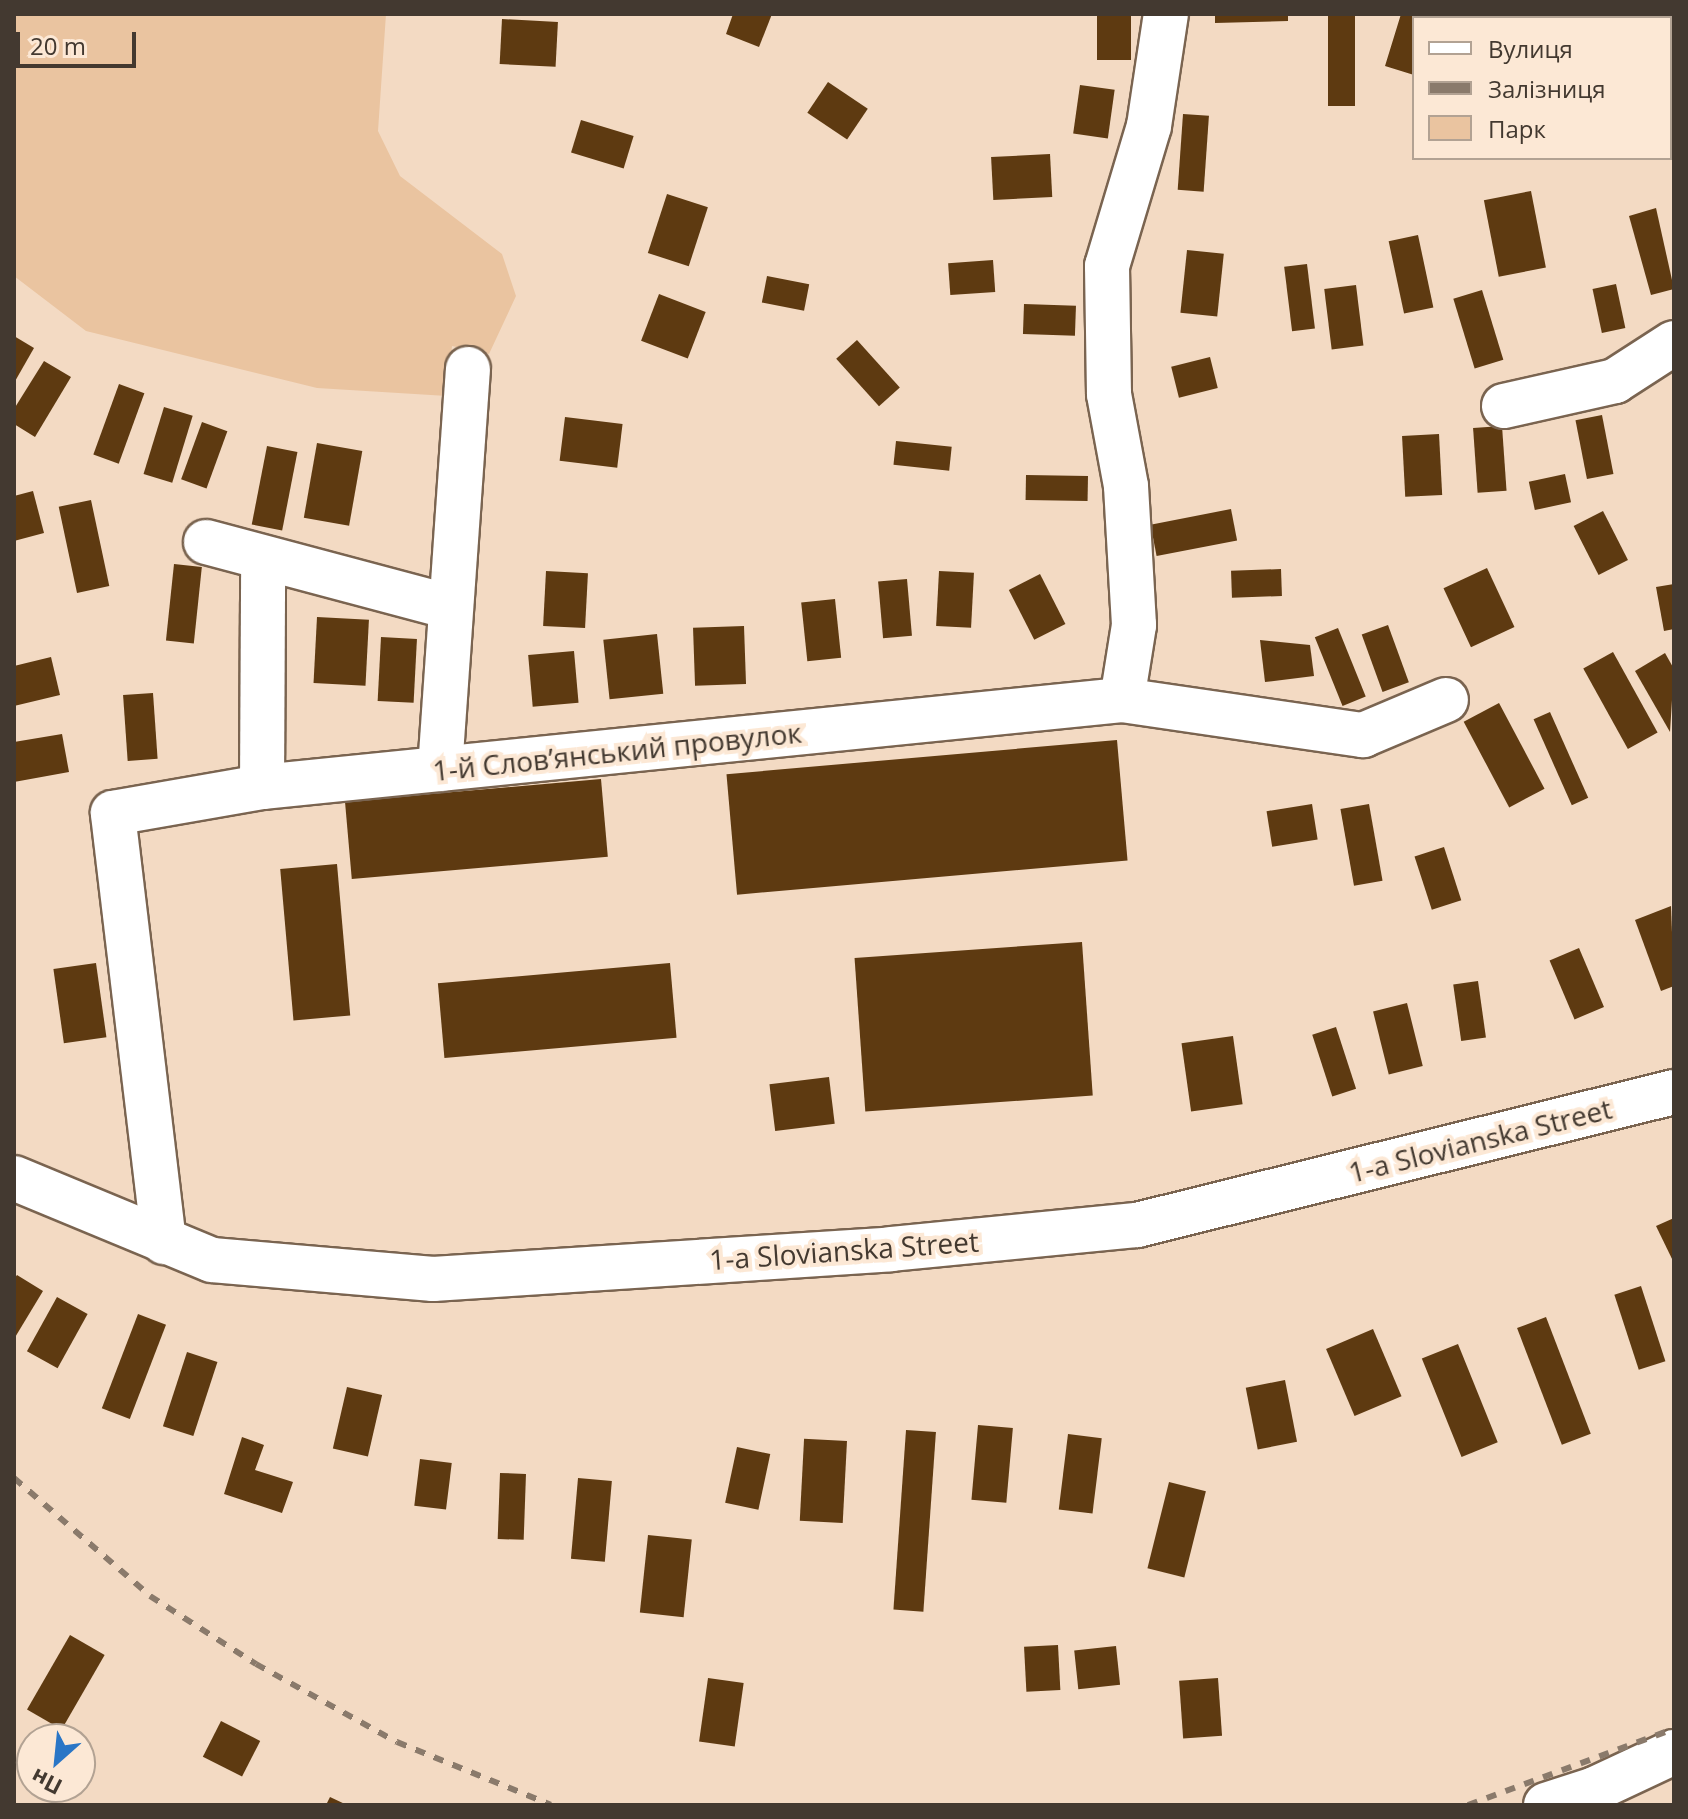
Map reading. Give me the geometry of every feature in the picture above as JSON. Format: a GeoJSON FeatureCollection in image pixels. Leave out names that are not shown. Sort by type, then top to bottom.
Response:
{"type":"FeatureCollection","features":[{"type":"Feature","properties":{"kind":"street"},"geometry":{"type":"LineString","coordinates":[[1122,700],[1134,625],[1126,486],[1109,394],[1107,266],[1149,126],[1166,14]]}},
{"type":"Feature","properties":{"kind":"street"},"geometry":{"type":"LineString","coordinates":[[1618,14],[1646,16]]}},
{"type":"Feature","properties":{"kind":"street"},"geometry":{"type":"LineString","coordinates":[[1504,406],[1615,381],[1674,343]]}},
{"type":"Feature","properties":{"kind":"street"},"geometry":{"type":"LineString","coordinates":[[440,769],[468,369]]}},
{"type":"Feature","properties":{"kind":"street"},"geometry":{"type":"LineString","coordinates":[[206,542],[450,607]]}},
{"type":"Feature","properties":{"kind":"street"},"geometry":{"type":"LineString","coordinates":[[262,787],[263,559]]}},
{"type":"Feature","properties":{"kind":"street","name":"1-й Слов’янський провулок"},"geometry":{"type":"LineString","coordinates":[[164,1242],[113,813],[262,787],[1122,700],[1363,735],[1446,700]]}},
{"type":"Feature","properties":{"kind":"street","name":"1-a Slovianska Street"},"geometry":{"type":"LineString","coordinates":[[14,1178],[212,1260],[433,1279],[875,1250],[1121,1227],[1674,1092]]}},
{"type":"Feature","properties":{"kind":"street"},"geometry":{"type":"LineString","coordinates":[[1546,1805],[1595,1789],[1674,1752]]}},
{"type":"Feature","properties":{"kind":"green space"},"geometry":{"type":"Polygon","coordinates":[[[14,14],[386,14],[378,131],[400,176],[502,254],[516,296],[489,354],[452,346],[447,396],[317,388],[86,331],[14,276],[14,14]]]}},
{"type":"Feature","properties":{"kind":"building"},"geometry":{"type":"Polygon","coordinates":[[[733,14],[772,14],[759,47],[726,34],[733,14]]]}},
{"type":"Feature","properties":{"kind":"building"},"geometry":{"type":"Polygon","coordinates":[[[1097,14],[1131,14],[1131,60],[1097,60],[1097,14]]]}},
{"type":"Feature","properties":{"kind":"building"},"geometry":{"type":"Polygon","coordinates":[[[1215,14],[1288,14],[1288,21],[1215,23],[1215,14]]]}},
{"type":"Feature","properties":{"kind":"building"},"geometry":{"type":"Polygon","coordinates":[[[1328,14],[1355,14],[1355,106],[1328,106],[1328,14]]]}},
{"type":"Feature","properties":{"kind":"building"},"geometry":{"type":"Polygon","coordinates":[[[1401,14],[1419,16],[1412,16],[1412,74],[1385,66],[1401,14]]]}},
{"type":"Feature","properties":{"kind":"building"},"geometry":{"type":"Polygon","coordinates":[[[502,19],[558,22],[556,67],[500,64],[502,19]]]}},
{"type":"Feature","properties":{"kind":"building"},"geometry":{"type":"Polygon","coordinates":[[[1672,45],[1674,45],[1672,97],[1672,45]]]}},
{"type":"Feature","properties":{"kind":"building"},"geometry":{"type":"Polygon","coordinates":[[[828,82],[868,109],[847,140],[807,113],[828,82]]]}},
{"type":"Feature","properties":{"kind":"building"},"geometry":{"type":"Polygon","coordinates":[[[1080,85],[1115,90],[1108,138],[1073,134],[1080,85]]]}},
{"type":"Feature","properties":{"kind":"building"},"geometry":{"type":"Polygon","coordinates":[[[1183,114],[1209,116],[1204,192],[1178,190],[1183,114]]]}},
{"type":"Feature","properties":{"kind":"building"},"geometry":{"type":"Polygon","coordinates":[[[581,120],[634,136],[624,169],[571,153],[581,120]]]}},
{"type":"Feature","properties":{"kind":"building"},"geometry":{"type":"Polygon","coordinates":[[[1050,154],[1052,197],[993,200],[991,157],[1050,154]]]}},
{"type":"Feature","properties":{"kind":"building"},"geometry":{"type":"Polygon","coordinates":[[[1531,191],[1546,268],[1499,277],[1484,200],[1531,191]]]}},
{"type":"Feature","properties":{"kind":"building"},"geometry":{"type":"Polygon","coordinates":[[[667,194],[708,207],[689,266],[648,253],[667,194]]]}},
{"type":"Feature","properties":{"kind":"building"},"geometry":{"type":"Polygon","coordinates":[[[1656,208],[1674,289],[1651,295],[1629,216],[1656,208]]]}},
{"type":"Feature","properties":{"kind":"building"},"geometry":{"type":"Polygon","coordinates":[[[1418,235],[1433,307],[1404,314],[1389,241],[1418,235]]]}},
{"type":"Feature","properties":{"kind":"building"},"geometry":{"type":"Polygon","coordinates":[[[1187,250],[1224,254],[1217,317],[1180,313],[1187,250]]]}},
{"type":"Feature","properties":{"kind":"building"},"geometry":{"type":"Polygon","coordinates":[[[993,260],[995,292],[950,295],[948,263],[993,260]]]}},
{"type":"Feature","properties":{"kind":"building"},"geometry":{"type":"Polygon","coordinates":[[[1307,264],[1315,329],[1292,331],[1284,267],[1307,264]]]}},
{"type":"Feature","properties":{"kind":"building"},"geometry":{"type":"Polygon","coordinates":[[[767,276],[809,284],[804,311],[762,303],[767,276]]]}},
{"type":"Feature","properties":{"kind":"building"},"geometry":{"type":"Polygon","coordinates":[[[1616,284],[1625,328],[1602,333],[1593,289],[1616,284]]]}},
{"type":"Feature","properties":{"kind":"building"},"geometry":{"type":"Polygon","coordinates":[[[1356,285],[1363,346],[1332,349],[1324,289],[1356,285]]]}},
{"type":"Feature","properties":{"kind":"building"},"geometry":{"type":"Polygon","coordinates":[[[1482,290],[1503,360],[1475,369],[1453,299],[1482,290]]]}},
{"type":"Feature","properties":{"kind":"building"},"geometry":{"type":"Polygon","coordinates":[[[659,294],[706,312],[688,359],[641,341],[659,294]]]}},
{"type":"Feature","properties":{"kind":"building"},"geometry":{"type":"Polygon","coordinates":[[[1024,304],[1076,306],[1075,336],[1023,334],[1024,304]]]}},
{"type":"Feature","properties":{"kind":"building"},"geometry":{"type":"Polygon","coordinates":[[[14,336],[34,348],[14,383],[14,336]]]}},
{"type":"Feature","properties":{"kind":"building"},"geometry":{"type":"Polygon","coordinates":[[[857,340],[900,388],[879,406],[836,359],[857,340]]]}},
{"type":"Feature","properties":{"kind":"building"},"geometry":{"type":"Polygon","coordinates":[[[1210,357],[1218,388],[1179,398],[1171,367],[1210,357]]]}},
{"type":"Feature","properties":{"kind":"building"},"geometry":{"type":"Polygon","coordinates":[[[44,361],[71,377],[35,437],[14,424],[14,409],[44,361]]]}},
{"type":"Feature","properties":{"kind":"building"},"geometry":{"type":"Polygon","coordinates":[[[119,384],[144,393],[119,464],[93,454],[119,384]]]}},
{"type":"Feature","properties":{"kind":"building"},"geometry":{"type":"Polygon","coordinates":[[[164,407],[193,416],[172,483],[144,474],[164,407]]]}},
{"type":"Feature","properties":{"kind":"building"},"geometry":{"type":"Polygon","coordinates":[[[1602,415],[1613,474],[1587,479],[1575,420],[1602,415]]]}},
{"type":"Feature","properties":{"kind":"building"},"geometry":{"type":"Polygon","coordinates":[[[565,417],[623,424],[617,468],[560,461],[565,417]]]}},
{"type":"Feature","properties":{"kind":"building"},"geometry":{"type":"Polygon","coordinates":[[[202,422],[227,431],[207,489],[181,479],[202,422]]]}},
{"type":"Feature","properties":{"kind":"building"},"geometry":{"type":"Polygon","coordinates":[[[1502,426],[1507,491],[1478,493],[1473,428],[1502,426]]]}},
{"type":"Feature","properties":{"kind":"building"},"geometry":{"type":"Polygon","coordinates":[[[1439,434],[1442,495],[1405,497],[1402,436],[1439,434]]]}},
{"type":"Feature","properties":{"kind":"building"},"geometry":{"type":"Polygon","coordinates":[[[896,441],[952,447],[949,471],[893,465],[896,441]]]}},
{"type":"Feature","properties":{"kind":"building"},"geometry":{"type":"Polygon","coordinates":[[[317,443],[362,451],[349,526],[304,518],[317,443]]]}},
{"type":"Feature","properties":{"kind":"building"},"geometry":{"type":"Polygon","coordinates":[[[267,446],[297,452],[282,530],[252,525],[267,446]]]}},
{"type":"Feature","properties":{"kind":"building"},"geometry":{"type":"Polygon","coordinates":[[[1565,474],[1571,502],[1535,510],[1529,482],[1565,474]]]}},
{"type":"Feature","properties":{"kind":"building"},"geometry":{"type":"Polygon","coordinates":[[[1026,475],[1088,476],[1088,501],[1026,500],[1026,475]]]}},
{"type":"Feature","properties":{"kind":"building"},"geometry":{"type":"Polygon","coordinates":[[[33,491],[44,533],[14,541],[14,496],[33,491]]]}},
{"type":"Feature","properties":{"kind":"building"},"geometry":{"type":"Polygon","coordinates":[[[91,500],[109,586],[77,593],[59,507],[91,500]]]}},
{"type":"Feature","properties":{"kind":"building"},"geometry":{"type":"Polygon","coordinates":[[[1231,509],[1237,540],[1157,556],[1151,525],[1231,509]]]}},
{"type":"Feature","properties":{"kind":"building"},"geometry":{"type":"Polygon","coordinates":[[[1603,511],[1628,560],[1599,575],[1574,526],[1603,511]]]}},
{"type":"Feature","properties":{"kind":"building"},"geometry":{"type":"Polygon","coordinates":[[[174,564],[202,567],[194,644],[166,641],[174,564]]]}},
{"type":"Feature","properties":{"kind":"building"},"geometry":{"type":"Polygon","coordinates":[[[1487,568],[1514,627],[1471,647],[1443,588],[1487,568]]]}},
{"type":"Feature","properties":{"kind":"building"},"geometry":{"type":"Polygon","coordinates":[[[1281,569],[1282,596],[1232,598],[1231,571],[1281,569]]]}},
{"type":"Feature","properties":{"kind":"building"},"geometry":{"type":"Polygon","coordinates":[[[546,571],[588,573],[585,628],[543,626],[546,571]]]}},
{"type":"Feature","properties":{"kind":"building"},"geometry":{"type":"Polygon","coordinates":[[[939,571],[974,573],[971,628],[936,626],[939,571]]]}},
{"type":"Feature","properties":{"kind":"building"},"geometry":{"type":"Polygon","coordinates":[[[1040,574],[1065,624],[1034,640],[1009,590],[1040,574]]]}},
{"type":"Feature","properties":{"kind":"building"},"geometry":{"type":"Polygon","coordinates":[[[907,579],[912,636],[883,638],[878,582],[907,579]]]}},
{"type":"Feature","properties":{"kind":"building"},"geometry":{"type":"Polygon","coordinates":[[[1674,584],[1674,629],[1664,631],[1656,587],[1674,584]]]}},
{"type":"Feature","properties":{"kind":"building"},"geometry":{"type":"Polygon","coordinates":[[[835,599],[841,658],[807,661],[801,603],[835,599]]]}},
{"type":"Feature","properties":{"kind":"building"},"geometry":{"type":"Polygon","coordinates":[[[317,617],[369,620],[365,686],[314,683],[317,617]]]}},
{"type":"Feature","properties":{"kind":"building"},"geometry":{"type":"Polygon","coordinates":[[[1388,625],[1409,682],[1383,692],[1362,635],[1388,625]]]}},
{"type":"Feature","properties":{"kind":"building"},"geometry":{"type":"Polygon","coordinates":[[[744,626],[746,684],[695,686],[693,628],[744,626]]]}},
{"type":"Feature","properties":{"kind":"building"},"geometry":{"type":"Polygon","coordinates":[[[1338,628],[1366,697],[1343,706],[1315,637],[1338,628]]]}},
{"type":"Feature","properties":{"kind":"building"},"geometry":{"type":"Polygon","coordinates":[[[657,634],[663,694],[610,699],[603,640],[657,634]]]}},
{"type":"Feature","properties":{"kind":"building"},"geometry":{"type":"Polygon","coordinates":[[[381,637],[417,639],[414,703],[378,701],[381,637]]]}},
{"type":"Feature","properties":{"kind":"building"},"geometry":{"type":"Polygon","coordinates":[[[1260,640],[1310,645],[1314,676],[1265,682],[1260,640]]]}},
{"type":"Feature","properties":{"kind":"building"},"geometry":{"type":"Polygon","coordinates":[[[574,651],[579,703],[533,707],[528,655],[574,651]]]}},
{"type":"Feature","properties":{"kind":"building"},"geometry":{"type":"Polygon","coordinates":[[[1613,652],[1658,732],[1628,749],[1583,668],[1613,652]]]}},
{"type":"Feature","properties":{"kind":"building"},"geometry":{"type":"Polygon","coordinates":[[[1665,653],[1674,669],[1670,732],[1635,671],[1665,653]]]}},
{"type":"Feature","properties":{"kind":"building"},"geometry":{"type":"Polygon","coordinates":[[[51,657],[60,695],[14,706],[14,666],[51,657]]]}},
{"type":"Feature","properties":{"kind":"building"},"geometry":{"type":"Polygon","coordinates":[[[153,693],[158,759],[128,761],[123,695],[153,693]]]}},
{"type":"Feature","properties":{"kind":"building"},"geometry":{"type":"Polygon","coordinates":[[[1499,703],[1545,789],[1509,807],[1464,722],[1499,703]]]}},
{"type":"Feature","properties":{"kind":"building"},"geometry":{"type":"Polygon","coordinates":[[[1550,712],[1588,798],[1572,805],[1534,719],[1550,712]]]}},
{"type":"Feature","properties":{"kind":"building"},"geometry":{"type":"Polygon","coordinates":[[[62,734],[69,772],[14,782],[14,742],[62,734]]]}},
{"type":"Feature","properties":{"kind":"building"},"geometry":{"type":"Polygon","coordinates":[[[1117,740],[1128,861],[737,895],[726,774],[1117,740]]]}},
{"type":"Feature","properties":{"kind":"building"},"geometry":{"type":"Polygon","coordinates":[[[601,779],[608,857],[352,879],[345,801],[601,779]]]}},
{"type":"Feature","properties":{"kind":"building"},"geometry":{"type":"Polygon","coordinates":[[[1312,804],[1318,840],[1272,847],[1267,811],[1312,804]]]}},
{"type":"Feature","properties":{"kind":"building"},"geometry":{"type":"Polygon","coordinates":[[[1369,804],[1383,881],[1354,886],[1340,809],[1369,804]]]}},
{"type":"Feature","properties":{"kind":"building"},"geometry":{"type":"Polygon","coordinates":[[[1444,847],[1461,900],[1432,910],[1415,857],[1444,847]]]}},
{"type":"Feature","properties":{"kind":"building"},"geometry":{"type":"Polygon","coordinates":[[[337,864],[350,1015],[293,1020],[280,869],[337,864]]]}},
{"type":"Feature","properties":{"kind":"building"},"geometry":{"type":"Polygon","coordinates":[[[1671,906],[1674,986],[1661,991],[1635,920],[1671,906]]]}},
{"type":"Feature","properties":{"kind":"building"},"geometry":{"type":"Polygon","coordinates":[[[1082,942],[1093,1096],[865,1112],[855,958],[1082,942]]]}},
{"type":"Feature","properties":{"kind":"building"},"geometry":{"type":"Polygon","coordinates":[[[1579,948],[1604,1007],[1575,1019],[1550,961],[1579,948]]]}},
{"type":"Feature","properties":{"kind":"building"},"geometry":{"type":"Polygon","coordinates":[[[96,963],[106,1037],[64,1043],[53,969],[96,963]]]}},
{"type":"Feature","properties":{"kind":"building"},"geometry":{"type":"Polygon","coordinates":[[[670,963],[677,1038],[444,1058],[438,983],[670,963]]]}},
{"type":"Feature","properties":{"kind":"building"},"geometry":{"type":"Polygon","coordinates":[[[1478,981],[1486,1037],[1461,1041],[1453,984],[1478,981]]]}},
{"type":"Feature","properties":{"kind":"building"},"geometry":{"type":"Polygon","coordinates":[[[1407,1003],[1423,1066],[1389,1075],[1373,1011],[1407,1003]]]}},
{"type":"Feature","properties":{"kind":"building"},"geometry":{"type":"Polygon","coordinates":[[[1336,1027],[1356,1089],[1332,1097],[1312,1035],[1336,1027]]]}},
{"type":"Feature","properties":{"kind":"building"},"geometry":{"type":"Polygon","coordinates":[[[1233,1036],[1243,1104],[1191,1112],[1182,1043],[1233,1036]]]}},
{"type":"Feature","properties":{"kind":"building"},"geometry":{"type":"Polygon","coordinates":[[[829,1077],[835,1124],[775,1131],[769,1084],[829,1077]]]}},
{"type":"Feature","properties":{"kind":"building"},"geometry":{"type":"Polygon","coordinates":[[[1674,1218],[1674,1263],[1656,1226],[1674,1218]]]}},
{"type":"Feature","properties":{"kind":"building"},"geometry":{"type":"Polygon","coordinates":[[[17,1275],[43,1291],[14,1339],[14,1279],[17,1275]]]}},
{"type":"Feature","properties":{"kind":"building"},"geometry":{"type":"Polygon","coordinates":[[[1641,1286],[1665,1361],[1639,1370],[1614,1295],[1641,1286]]]}},
{"type":"Feature","properties":{"kind":"building"},"geometry":{"type":"Polygon","coordinates":[[[57,1297],[88,1314],[58,1368],[27,1351],[57,1297]]]}},
{"type":"Feature","properties":{"kind":"building"},"geometry":{"type":"Polygon","coordinates":[[[138,1314],[166,1325],[130,1419],[102,1408],[138,1314]]]}},
{"type":"Feature","properties":{"kind":"building"},"geometry":{"type":"Polygon","coordinates":[[[1546,1317],[1591,1434],[1562,1445],[1517,1328],[1546,1317]]]}},
{"type":"Feature","properties":{"kind":"building"},"geometry":{"type":"Polygon","coordinates":[[[1373,1329],[1402,1396],[1355,1416],[1326,1349],[1373,1329]]]}},
{"type":"Feature","properties":{"kind":"building"},"geometry":{"type":"Polygon","coordinates":[[[1458,1344],[1498,1442],[1462,1457],[1422,1359],[1458,1344]]]}},
{"type":"Feature","properties":{"kind":"building"},"geometry":{"type":"Polygon","coordinates":[[[187,1352],[217,1362],[193,1436],[163,1426],[187,1352]]]}},
{"type":"Feature","properties":{"kind":"building"},"geometry":{"type":"Polygon","coordinates":[[[1285,1380],[1297,1442],[1258,1449],[1246,1388],[1285,1380]]]}},
{"type":"Feature","properties":{"kind":"building"},"geometry":{"type":"Polygon","coordinates":[[[347,1387],[382,1395],[368,1456],[333,1448],[347,1387]]]}},
{"type":"Feature","properties":{"kind":"building"},"geometry":{"type":"Polygon","coordinates":[[[978,1425],[1013,1428],[1006,1503],[971,1500],[978,1425]]]}},
{"type":"Feature","properties":{"kind":"building"},"geometry":{"type":"Polygon","coordinates":[[[906,1430],[936,1432],[923,1612],[893,1610],[906,1430]]]}},
{"type":"Feature","properties":{"kind":"building"},"geometry":{"type":"Polygon","coordinates":[[[1068,1434],[1102,1438],[1092,1514],[1059,1509],[1068,1434]]]}},
{"type":"Feature","properties":{"kind":"building"},"geometry":{"type":"Polygon","coordinates":[[[242,1437],[264,1445],[255,1470],[293,1482],[282,1513],[224,1494],[242,1437]]]}},
{"type":"Feature","properties":{"kind":"building"},"geometry":{"type":"Polygon","coordinates":[[[804,1439],[847,1441],[843,1523],[800,1521],[804,1439]]]}},
{"type":"Feature","properties":{"kind":"building"},"geometry":{"type":"Polygon","coordinates":[[[737,1447],[770,1454],[758,1510],[725,1503],[737,1447]]]}},
{"type":"Feature","properties":{"kind":"building"},"geometry":{"type":"Polygon","coordinates":[[[420,1459],[452,1463],[446,1510],[414,1506],[420,1459]]]}},
{"type":"Feature","properties":{"kind":"building"},"geometry":{"type":"Polygon","coordinates":[[[500,1473],[526,1474],[524,1540],[498,1539],[500,1473]]]}},
{"type":"Feature","properties":{"kind":"building"},"geometry":{"type":"Polygon","coordinates":[[[578,1478],[612,1481],[605,1562],[571,1559],[578,1478]]]}},
{"type":"Feature","properties":{"kind":"building"},"geometry":{"type":"Polygon","coordinates":[[[1169,1482],[1206,1491],[1184,1578],[1147,1568],[1169,1482]]]}},
{"type":"Feature","properties":{"kind":"building"},"geometry":{"type":"Polygon","coordinates":[[[648,1535],[692,1540],[684,1617],[640,1613],[648,1535]]]}},
{"type":"Feature","properties":{"kind":"building"},"geometry":{"type":"Polygon","coordinates":[[[70,1635],[105,1655],[65,1723],[50,1723],[27,1709],[70,1635]]]}},
{"type":"Feature","properties":{"kind":"building"},"geometry":{"type":"Polygon","coordinates":[[[1058,1645],[1060,1690],[1026,1692],[1024,1647],[1058,1645]]]}},
{"type":"Feature","properties":{"kind":"building"},"geometry":{"type":"Polygon","coordinates":[[[1116,1646],[1120,1685],[1078,1689],[1074,1650],[1116,1646]]]}},
{"type":"Feature","properties":{"kind":"building"},"geometry":{"type":"Polygon","coordinates":[[[708,1678],[744,1683],[735,1746],[699,1741],[708,1678]]]}},
{"type":"Feature","properties":{"kind":"building"},"geometry":{"type":"Polygon","coordinates":[[[1218,1678],[1222,1736],[1183,1739],[1179,1681],[1218,1678]]]}},
{"type":"Feature","properties":{"kind":"building"},"geometry":{"type":"Polygon","coordinates":[[[221,1721],[260,1741],[242,1777],[203,1757],[221,1721]]]}},
{"type":"Feature","properties":{"kind":"building"},"geometry":{"type":"Polygon","coordinates":[[[330,1797],[347,1805],[326,1805],[330,1797]]]}},
{"type":"Feature","properties":{"kind":"railway"},"geometry":{"type":"LineString","coordinates":[[14,1478],[150,1596],[256,1664],[397,1742],[551,1805]]}},
{"type":"Feature","properties":{"kind":"railway"},"geometry":{"type":"LineString","coordinates":[[1468,1805],[1674,1729]]}}]}
